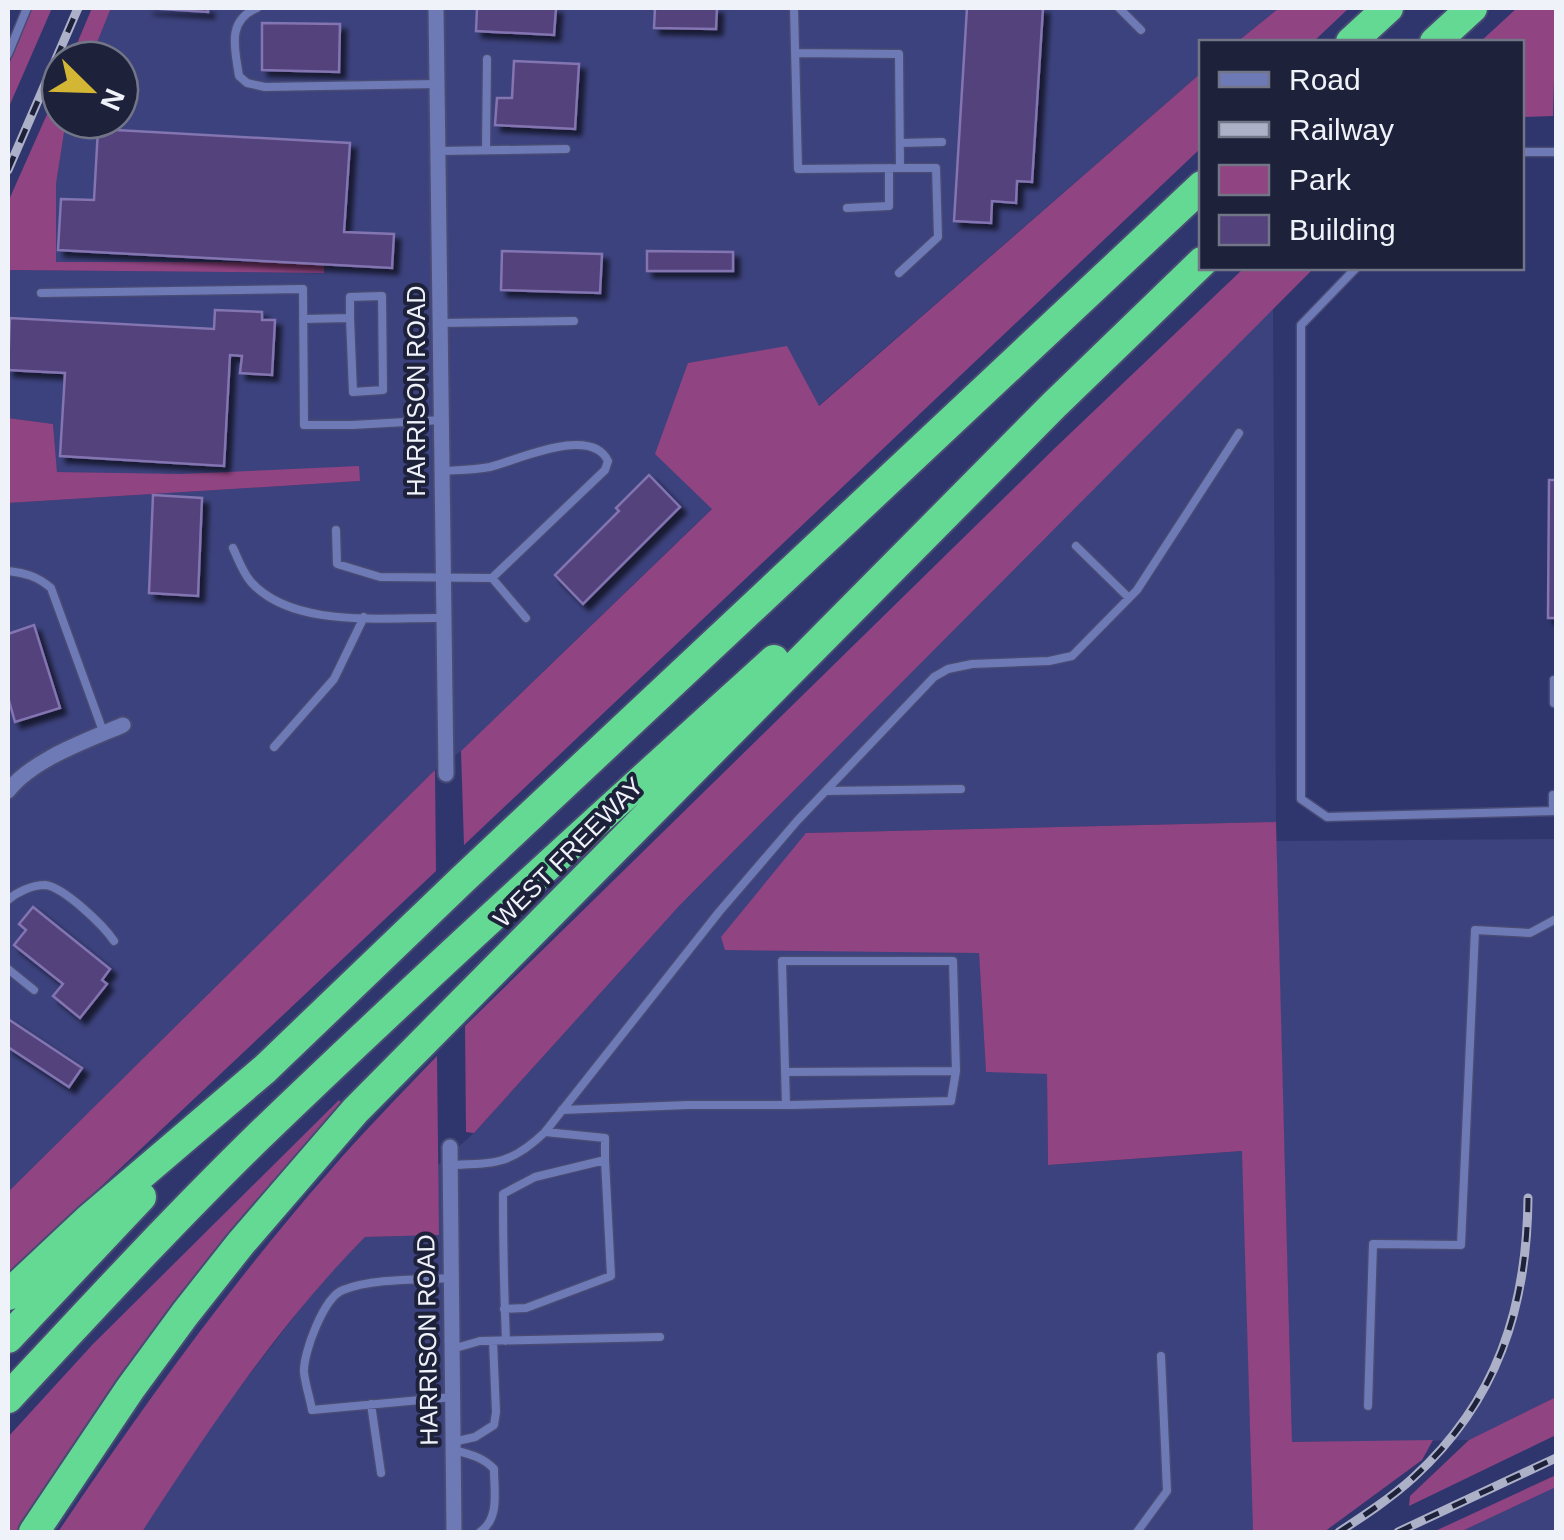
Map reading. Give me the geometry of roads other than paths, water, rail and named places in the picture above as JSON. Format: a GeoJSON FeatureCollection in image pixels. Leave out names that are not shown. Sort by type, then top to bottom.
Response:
{"type":"FeatureCollection","features":[{"type":"Feature","properties":{"kind":"highway"},"geometry":{"type":"LineString","coordinates":[[1353,40],[1388,8]]}},
{"type":"Feature","properties":{"kind":"highway"},"geometry":{"type":"LineString","coordinates":[[1437,40],[1472,8]]}},
{"type":"Feature","properties":{"kind":"highway","name":"WEST FREEWAY"},"geometry":{"type":"LineString","coordinates":[[8,1295],[88,1220],[266,1070],[1199,189]]}},
{"type":"Feature","properties":{"kind":"highway","name":"WEST FREEWAY"},"geometry":{"type":"LineString","coordinates":[[34,1532],[130,1388],[185,1314],[355,1111],[1054,405],[1199,265]]}},
{"type":"Feature","properties":{"kind":"highway"},"geometry":{"type":"LineString","coordinates":[[8,1398],[130,1266],[352,1047],[1054,405]]}},
{"type":"Feature","properties":{"kind":"highway"},"geometry":{"type":"LineString","coordinates":[[8,1338],[266,1070]]}},
{"type":"Feature","properties":{"kind":"street","name":"HARRISON ROAD"},"geometry":{"type":"LineString","coordinates":[[436,8],[446,774]]}},
{"type":"Feature","properties":{"kind":"street"},"geometry":{"type":"LineString","coordinates":[[9,783],[71,748],[124,725]]}},
{"type":"Feature","properties":{"kind":"street","name":"HARRISON ROAD"},"geometry":{"type":"LineString","coordinates":[[450,1147],[454,1532]]}},
{"type":"Feature","properties":{"kind":"lane"},"geometry":{"type":"LineString","coordinates":[[8,54],[27,8]]}},
{"type":"Feature","properties":{"kind":"lane"},"geometry":{"type":"LineString","coordinates":[[257,8],[235,26],[239,76],[248,82],[265,87],[438,84]]}},
{"type":"Feature","properties":{"kind":"lane"},"geometry":{"type":"LineString","coordinates":[[794,8],[798,168],[936,168],[938,238],[899,273]]}},
{"type":"Feature","properties":{"kind":"lane"},"geometry":{"type":"LineString","coordinates":[[1120,8],[1141,30]]}},
{"type":"Feature","properties":{"kind":"lane"},"geometry":{"type":"LineString","coordinates":[[795,53],[900,54],[900,168]]}},
{"type":"Feature","properties":{"kind":"lane"},"geometry":{"type":"LineString","coordinates":[[486,150],[488,59]]}},
{"type":"Feature","properties":{"kind":"lane"},"geometry":{"type":"LineString","coordinates":[[900,142],[942,142]]}},
{"type":"Feature","properties":{"kind":"lane"},"geometry":{"type":"LineString","coordinates":[[438,151],[566,150]]}},
{"type":"Feature","properties":{"kind":"lane"},"geometry":{"type":"LineString","coordinates":[[1524,152],[1556,152]]}},
{"type":"Feature","properties":{"kind":"lane"},"geometry":{"type":"LineString","coordinates":[[847,208],[889,206],[889,168]]}},
{"type":"Feature","properties":{"kind":"lane"},"geometry":{"type":"LineString","coordinates":[[1354,270],[1300,325],[1301,798],[1327,816],[1555,811],[1553,795]]}},
{"type":"Feature","properties":{"kind":"lane"},"geometry":{"type":"LineString","coordinates":[[41,292],[302,288],[304,425],[442,420]]}},
{"type":"Feature","properties":{"kind":"lane"},"geometry":{"type":"LineString","coordinates":[[350,296],[382,296],[383,390],[353,392],[350,318],[350,296]]}},
{"type":"Feature","properties":{"kind":"lane"},"geometry":{"type":"LineString","coordinates":[[303,320],[350,318]]}},
{"type":"Feature","properties":{"kind":"lane"},"geometry":{"type":"LineString","coordinates":[[441,323],[574,321]]}},
{"type":"Feature","properties":{"kind":"lane"},"geometry":{"type":"LineString","coordinates":[[450,1165],[508,1160],[527,1150],[545,1132],[719,912],[934,677],[948,669],[972,664],[1049,661],[1072,656],[1129,598],[1156,562],[1239,433]]}},
{"type":"Feature","properties":{"kind":"lane"},"geometry":{"type":"LineString","coordinates":[[336,530],[337,564],[380,577],[492,578],[605,470],[608,461],[604,452],[592,446],[570,446],[544,449],[492,466],[442,470]]}},
{"type":"Feature","properties":{"kind":"lane"},"geometry":{"type":"LineString","coordinates":[[1076,546],[1129,598]]}},
{"type":"Feature","properties":{"kind":"lane"},"geometry":{"type":"LineString","coordinates":[[233,548],[249,580],[271,600],[326,616],[444,618]]}},
{"type":"Feature","properties":{"kind":"lane"},"geometry":{"type":"LineString","coordinates":[[8,571],[27,574],[51,588],[104,734]]}},
{"type":"Feature","properties":{"kind":"lane"},"geometry":{"type":"LineString","coordinates":[[492,578],[526,618]]}},
{"type":"Feature","properties":{"kind":"lane"},"geometry":{"type":"LineString","coordinates":[[274,747],[334,679],[364,617]]}},
{"type":"Feature","properties":{"kind":"lane"},"geometry":{"type":"LineString","coordinates":[[1554,703],[1556,680]]}},
{"type":"Feature","properties":{"kind":"lane"},"geometry":{"type":"LineString","coordinates":[[826,791],[962,789]]}},
{"type":"Feature","properties":{"kind":"lane"},"geometry":{"type":"LineString","coordinates":[[8,900],[26,889],[44,885],[57,889],[106,929],[114,941]]}},
{"type":"Feature","properties":{"kind":"lane"},"geometry":{"type":"LineString","coordinates":[[1368,1406],[1373,1244],[1461,1245],[1475,930],[1530,933],[1556,918]]}},
{"type":"Feature","properties":{"kind":"lane"},"geometry":{"type":"LineString","coordinates":[[562,1110],[688,1105],[786,1105],[951,1101],[956,1071],[953,960],[782,961],[786,1105]]}},
{"type":"Feature","properties":{"kind":"lane"},"geometry":{"type":"LineString","coordinates":[[8,969],[34,990]]}},
{"type":"Feature","properties":{"kind":"lane"},"geometry":{"type":"LineString","coordinates":[[785,1072],[956,1071]]}},
{"type":"Feature","properties":{"kind":"lane"},"geometry":{"type":"LineString","coordinates":[[504,1309],[526,1308],[611,1276],[604,1138],[545,1132]]}},
{"type":"Feature","properties":{"kind":"lane"},"geometry":{"type":"LineString","coordinates":[[506,1341],[503,1194],[535,1177],[605,1160]]}},
{"type":"Feature","properties":{"kind":"lane"},"geometry":{"type":"LineString","coordinates":[[452,1278],[382,1283],[335,1294],[312,1336],[304,1369],[312,1410],[453,1396]]}},
{"type":"Feature","properties":{"kind":"lane"},"geometry":{"type":"LineString","coordinates":[[452,1348],[494,1341],[660,1337]]}},
{"type":"Feature","properties":{"kind":"lane"},"geometry":{"type":"LineString","coordinates":[[454,1446],[494,1425],[494,1341]]}},
{"type":"Feature","properties":{"kind":"lane"},"geometry":{"type":"LineString","coordinates":[[1137,1532],[1167,1492],[1161,1356]]}},
{"type":"Feature","properties":{"kind":"lane"},"geometry":{"type":"LineString","coordinates":[[371,1404],[382,1473]]}},
{"type":"Feature","properties":{"kind":"lane"},"geometry":{"type":"LineString","coordinates":[[454,1446],[494,1469],[494,1514],[491,1524],[480,1532]]}},
{"type":"Feature","properties":{"kind":"railway"},"geometry":{"type":"LineString","coordinates":[[8,170],[78,8]]}},
{"type":"Feature","properties":{"kind":"railway"},"geometry":{"type":"LineString","coordinates":[[1339,1532],[1387,1499],[1443,1448],[1486,1384],[1513,1315],[1521,1277],[1528,1198]]}},
{"type":"Feature","properties":{"kind":"railway"},"geometry":{"type":"LineString","coordinates":[[1398,1532],[1556,1458]]}}]}
